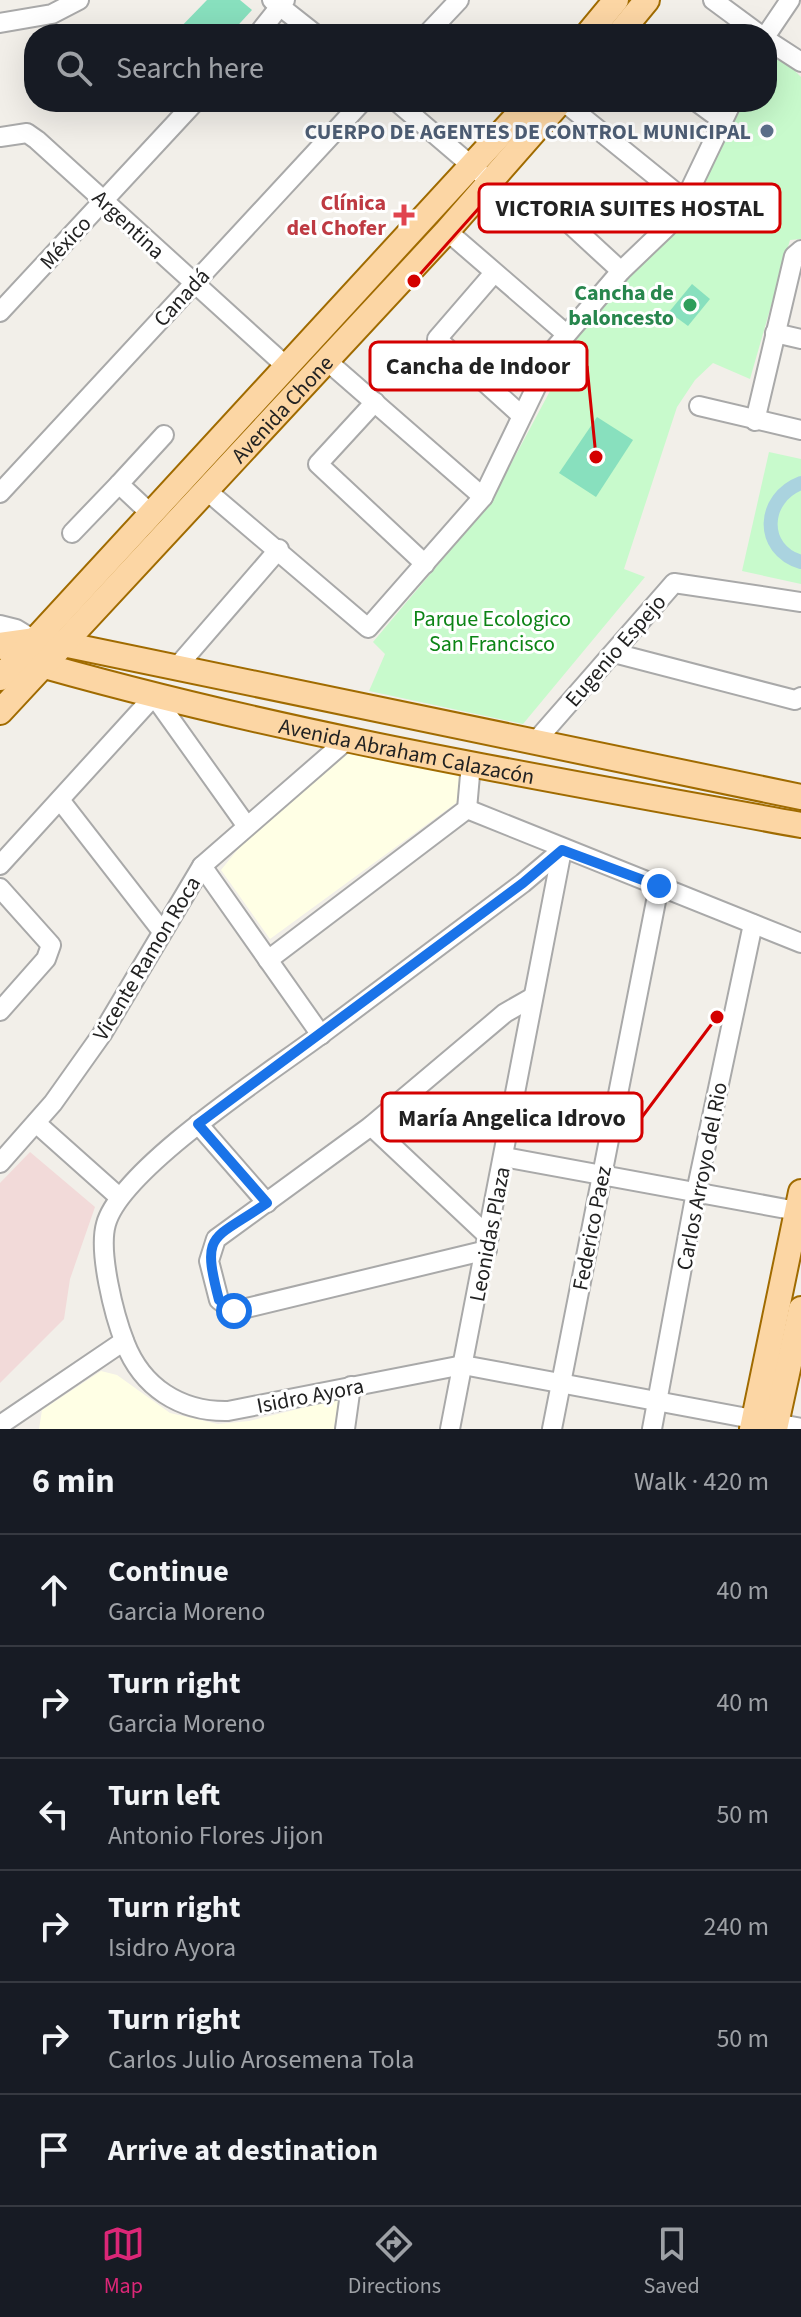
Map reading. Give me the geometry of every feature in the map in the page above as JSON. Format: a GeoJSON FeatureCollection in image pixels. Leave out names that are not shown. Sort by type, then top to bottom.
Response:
{"type":"FeatureCollection","features":[{"type":"Feature","properties":{"kind":"main road"},"geometry":{"type":"LineString","coordinates":[[596,24],[616,0]]}},
{"type":"Feature","properties":{"kind":"main road"},"geometry":{"type":"LineString","coordinates":[[627,24],[647,0]]}},
{"type":"Feature","properties":{"kind":"main road","name":"Avenida Chone"},"geometry":{"type":"LineString","coordinates":[[0,678],[4,647],[34,640],[521,112]]}},
{"type":"Feature","properties":{"kind":"main road","name":"Avenida Chone"},"geometry":{"type":"LineString","coordinates":[[0,712],[447,231],[553,112]]}},
{"type":"Feature","properties":{"kind":"main road","name":"Avenida Abraham Calazacón"},"geometry":{"type":"LineString","coordinates":[[34,640],[801,797]]}},
{"type":"Feature","properties":{"kind":"main road","name":"Avenida Abraham Calazacón"},"geometry":{"type":"LineString","coordinates":[[4,647],[42,666],[154,696],[471,764],[801,825]]}},
{"type":"Feature","properties":{"kind":"main road"},"geometry":{"type":"LineString","coordinates":[[765,1425],[799,1202]]}},
{"type":"Feature","properties":{"kind":"main road"},"geometry":{"type":"LineString","coordinates":[[765,1425],[801,1309]]}},
{"type":"Feature","properties":{"kind":"street"},"geometry":{"type":"LineString","coordinates":[[0,23],[52,14],[79,0]]}},
{"type":"Feature","properties":{"kind":"street"},"geometry":{"type":"LineString","coordinates":[[436,24],[459,0]]}},
{"type":"Feature","properties":{"kind":"street"},"geometry":{"type":"LineString","coordinates":[[713,0],[745,24]]}},
{"type":"Feature","properties":{"kind":"street"},"geometry":{"type":"LineString","coordinates":[[775,24],[790,0]]}},
{"type":"Feature","properties":{"kind":"street"},"geometry":{"type":"LineString","coordinates":[[265,24],[279,2],[304,24]]}},
{"type":"Feature","properties":{"kind":"street"},"geometry":{"type":"LineString","coordinates":[[777,44],[801,62]]}},
{"type":"Feature","properties":{"kind":"street","name":"México"},"geometry":{"type":"LineString","coordinates":[[0,312],[186,112]]}},
{"type":"Feature","properties":{"kind":"street","name":"Canadá"},"geometry":{"type":"LineString","coordinates":[[0,493],[353,112]]}},
{"type":"Feature","properties":{"kind":"street"},"geometry":{"type":"LineString","coordinates":[[409,112],[491,181]]}},
{"type":"Feature","properties":{"kind":"street"},"geometry":{"type":"LineString","coordinates":[[575,112],[685,200]]}},
{"type":"Feature","properties":{"kind":"street"},"geometry":{"type":"LineString","coordinates":[[711,112],[723,121]]}},
{"type":"Feature","properties":{"kind":"street"},"geometry":{"type":"LineString","coordinates":[[206,490],[279,549],[368,628],[483,497],[521,415],[565,333],[621,271],[667,227],[685,200],[727,112]]}},
{"type":"Feature","properties":{"kind":"street","name":"Argentina"},"geometry":{"type":"LineString","coordinates":[[0,137],[27,133],[287,367]]}},
{"type":"Feature","properties":{"kind":"street"},"geometry":{"type":"LineString","coordinates":[[557,212],[621,271]]}},
{"type":"Feature","properties":{"kind":"street"},"geometry":{"type":"LineString","coordinates":[[447,231],[565,333]]}},
{"type":"Feature","properties":{"kind":"street"},"geometry":{"type":"LineString","coordinates":[[755,421],[794,256],[801,250]]}},
{"type":"Feature","properties":{"kind":"street"},"geometry":{"type":"LineString","coordinates":[[494,273],[437,339],[521,415]]}},
{"type":"Feature","properties":{"kind":"street"},"geometry":{"type":"LineString","coordinates":[[775,333],[801,339]]}},
{"type":"Feature","properties":{"kind":"street"},"geometry":{"type":"LineString","coordinates":[[327,361],[483,497]]}},
{"type":"Feature","properties":{"kind":"street"},"geometry":{"type":"LineString","coordinates":[[375,402],[318,464],[425,564]]}},
{"type":"Feature","properties":{"kind":"street"},"geometry":{"type":"LineString","coordinates":[[699,406],[801,430]]}},
{"type":"Feature","properties":{"kind":"street"},"geometry":{"type":"LineString","coordinates":[[72,533],[164,435]]}},
{"type":"Feature","properties":{"kind":"street"},"geometry":{"type":"LineString","coordinates":[[119,484],[150,513]]}},
{"type":"Feature","properties":{"kind":"street"},"geometry":{"type":"LineString","coordinates":[[176,668],[279,549]]}},
{"type":"Feature","properties":{"kind":"street","name":"Eugenio Espejo"},"geometry":{"type":"LineString","coordinates":[[535,742],[674,583],[801,602]]}},
{"type":"Feature","properties":{"kind":"street","name":"Avenida Abraham Calazacón"},"geometry":{"type":"LineString","coordinates":[[4,647],[16,629],[34,640]]}},
{"type":"Feature","properties":{"kind":"street"},"geometry":{"type":"LineString","coordinates":[[614,653],[795,700],[801,697]]}},
{"type":"Feature","properties":{"kind":"street"},"geometry":{"type":"LineString","coordinates":[[0,865],[154,696],[246,825]]}},
{"type":"Feature","properties":{"kind":"street","name":"Vicente Ramon Roca"},"geometry":{"type":"LineString","coordinates":[[0,1163],[36,1123],[134,985],[161,930],[202,866],[348,739]]}},
{"type":"Feature","properties":{"kind":"street"},"geometry":{"type":"LineString","coordinates":[[268,960],[467,809],[471,764]]}},
{"type":"Feature","properties":{"kind":"street"},"geometry":{"type":"LineString","coordinates":[[60,800],[161,930]]}},
{"type":"Feature","properties":{"kind":"street"},"geometry":{"type":"LineString","coordinates":[[467,809],[562,850],[801,943]]}},
{"type":"Feature","properties":{"kind":"street","name":"Leonidas Plaza"},"geometry":{"type":"LineString","coordinates":[[450,1429],[562,850]]}},
{"type":"Feature","properties":{"kind":"street","name":"Isidro Ayora"},"geometry":{"type":"LineString","coordinates":[[562,850],[321,1035],[198,1124],[119,1197],[106,1223],[103,1249],[124,1341],[140,1374],[179,1403],[202,1412],[228,1411],[463,1365],[658,1400],[765,1425],[801,1428]]}},
{"type":"Feature","properties":{"kind":"street"},"geometry":{"type":"LineString","coordinates":[[202,866],[321,1035]]}},
{"type":"Feature","properties":{"kind":"street","name":"Federico Paez"},"geometry":{"type":"LineString","coordinates":[[552,1429],[659,886]]}},
{"type":"Feature","properties":{"kind":"street"},"geometry":{"type":"LineString","coordinates":[[0,888],[51,945],[46,959],[0,1011]]}},
{"type":"Feature","properties":{"kind":"street","name":"Carlos Arroyo del Rio"},"geometry":{"type":"LineString","coordinates":[[652,1429],[696,1192],[753,924]]}},
{"type":"Feature","properties":{"kind":"street"},"geometry":{"type":"LineString","coordinates":[[371,1126],[488,1244],[245,1310],[225,1307],[219,1300],[209,1252],[216,1239],[371,1126],[505,1013],[533,997]]}},
{"type":"Feature","properties":{"kind":"street"},"geometry":{"type":"LineString","coordinates":[[36,1123],[119,1197]]}},
{"type":"Feature","properties":{"kind":"street"},"geometry":{"type":"LineString","coordinates":[[198,1124],[267,1203]]}},
{"type":"Feature","properties":{"kind":"street"},"geometry":{"type":"LineString","coordinates":[[504,1157],[696,1192],[799,1202]]}},
{"type":"Feature","properties":{"kind":"street"},"geometry":{"type":"LineString","coordinates":[[0,1425],[124,1341]]}},
{"type":"Feature","properties":{"kind":"street"},"geometry":{"type":"LineString","coordinates":[[345,1429],[351,1386]]}},
{"type":"Feature","properties":{"kind":"shaded area"},"geometry":{"type":"Polygon","coordinates":[[[352,749],[459,776],[456,803],[270,939],[221,870],[242,844],[352,749]]]}},
{"type":"Feature","properties":{"kind":"shaded area"},"geometry":{"type":"Polygon","coordinates":[[[30,1152],[95,1207],[70,1279],[64,1319],[0,1383],[0,1183],[30,1152]]]}},
{"type":"Feature","properties":{"kind":"shaded area"},"geometry":{"type":"Polygon","coordinates":[[[101,1371],[117,1375],[170,1413],[218,1424],[249,1421],[339,1399],[334,1429],[39,1429],[42,1410],[101,1371]]]}},
{"type":"Feature","properties":{"kind":"green space"},"geometry":{"type":"Polygon","coordinates":[[[207,0],[240,0],[252,10],[239,24],[184,24],[207,0]]]}},
{"type":"Feature","properties":{"kind":"green space","name":"Parque Ecologico San Francisco"},"geometry":{"type":"Polygon","coordinates":[[[777,53],[801,77],[801,239],[790,240],[750,379],[713,363],[695,380],[677,407],[624,569],[645,577],[523,724],[369,691],[385,654],[373,642],[490,503],[550,391],[572,340],[669,233],[730,112],[777,112],[777,53]]]}},
{"type":"Feature","properties":{"kind":"green space","name":"Cancha de baloncesto"},"geometry":{"type":"Polygon","coordinates":[[[692,284],[710,299],[688,326],[669,312],[692,284]]]}},
{"type":"Feature","properties":{"kind":"green space"},"geometry":{"type":"Polygon","coordinates":[[[597,417],[633,440],[596,497],[559,473],[597,417]]]}},
{"type":"Feature","properties":{"kind":"green space"},"geometry":{"type":"Polygon","coordinates":[[[769,452],[801,459],[801,584],[742,571],[769,452]]]}},
{"type":"Feature","properties":{"kind":"waterway"},"geometry":{"type":"LineString","coordinates":[[801,483],[788,490],[779,500],[771,523],[772,535],[778,546],[801,562]]}},
{"type":"Feature","properties":{"kind":"place","name":"CUERPO DE AGENTES DE CONTROL MUNICIPAL"},"geometry":{"type":"Point","coordinates":[767,131]}},
{"type":"Feature","properties":{"kind":"place","name":"Clínica del Chofer"},"geometry":{"type":"Point","coordinates":[404,215]}},
{"type":"Feature","properties":{"kind":"place","name":"VICTORIA SUITES HOSTAL"},"geometry":{"type":"Point","coordinates":[414,281]}},
{"type":"Feature","properties":{"kind":"place","name":"Cancha de baloncesto"},"geometry":{"type":"Point","coordinates":[690,305]}},
{"type":"Feature","properties":{"kind":"place","name":"Cancha de Indoor"},"geometry":{"type":"Point","coordinates":[596,457]}},
{"type":"Feature","properties":{"kind":"place","name":"María Angelica Idrovo"},"geometry":{"type":"Point","coordinates":[717,1017]}},
{"type":"Feature","properties":{"kind":"route"},"geometry":{"type":"LineString","coordinates":[[234,1311],[219,1300],[209,1261],[211,1245],[267,1203],[198,1124],[523,883],[562,850],[659,886]]}}]}
